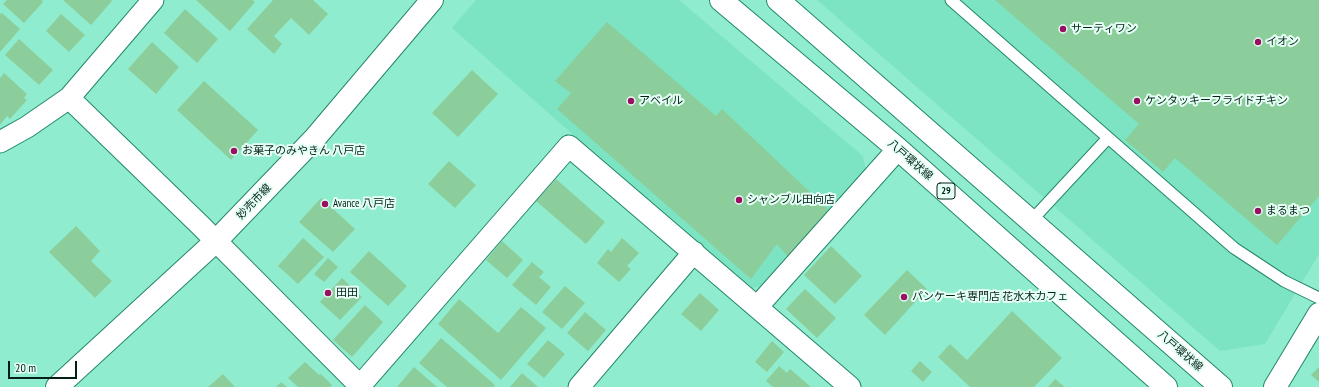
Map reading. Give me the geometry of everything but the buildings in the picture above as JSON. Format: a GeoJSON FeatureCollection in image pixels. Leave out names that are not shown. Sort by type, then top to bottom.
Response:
{"type":"FeatureCollection","features":[{"type":"Feature","properties":{"kind":"main road","name":"妙売市線"},"geometry":{"type":"LineString","coordinates":[[58,387],[216,241],[315,138],[432,0]]}},
{"type":"Feature","properties":{"kind":"main road","name":"八戸環状線"},"geometry":{"type":"LineString","coordinates":[[721,0],[898,149],[1166,387]]}},
{"type":"Feature","properties":{"kind":"main road","name":"八戸環状線"},"geometry":{"type":"LineString","coordinates":[[778,0],[1221,387]]}},
{"type":"Feature","properties":{"kind":"main road"},"geometry":{"type":"LineString","coordinates":[[1275,387],[1319,314]]}},
{"type":"Feature","properties":{"kind":"street"},"geometry":{"type":"LineString","coordinates":[[0,142],[27,128],[69,98],[153,0]]}},
{"type":"Feature","properties":{"kind":"street"},"geometry":{"type":"LineString","coordinates":[[69,98],[216,241],[359,386],[569,146],[758,306],[850,387]]}},
{"type":"Feature","properties":{"kind":"street"},"geometry":{"type":"LineString","coordinates":[[758,306],[898,149]]}},
{"type":"Feature","properties":{"kind":"street"},"geometry":{"type":"LineString","coordinates":[[579,387],[694,252]]}},
{"type":"Feature","properties":{"kind":"lane"},"geometry":{"type":"LineString","coordinates":[[950,0],[1234,248],[1284,281],[1319,298]]}},
{"type":"Feature","properties":{"kind":"lane"},"geometry":{"type":"LineString","coordinates":[[1031,221],[1108,138]]}},
{"type":"Feature","properties":{"kind":"shaded area"},"geometry":{"type":"Polygon","coordinates":[[[476,0],[679,0],[863,156],[866,171],[764,286],[748,289],[452,28],[476,0]]]}},
{"type":"Feature","properties":{"kind":"shaded area"},"geometry":{"type":"Polygon","coordinates":[[[817,0],[1319,0],[1319,254],[1265,344],[1220,351],[817,0]]]}},
{"type":"Feature","properties":{"kind":"place","name":"サーティワン"},"geometry":{"type":"Point","coordinates":[1063,29]}},
{"type":"Feature","properties":{"kind":"place","name":"イオン"},"geometry":{"type":"Point","coordinates":[1258,42]}},
{"type":"Feature","properties":{"kind":"place","name":"アベイル"},"geometry":{"type":"Point","coordinates":[631,101]}},
{"type":"Feature","properties":{"kind":"place","name":"ケンタッキーフライドチキン"},"geometry":{"type":"Point","coordinates":[1137,101]}},
{"type":"Feature","properties":{"kind":"place","name":"お菓子のみやきん 八戸店"},"geometry":{"type":"Point","coordinates":[234,151]}},
{"type":"Feature","properties":{"kind":"place","name":"シャンブル田向店"},"geometry":{"type":"Point","coordinates":[739,200]}},
{"type":"Feature","properties":{"kind":"place","name":"Avance 八戸店"},"geometry":{"type":"Point","coordinates":[325,204]}},
{"type":"Feature","properties":{"kind":"place","name":"まるまつ"},"geometry":{"type":"Point","coordinates":[1258,211]}},
{"type":"Feature","properties":{"kind":"place","name":"田田"},"geometry":{"type":"Point","coordinates":[328,293]}},
{"type":"Feature","properties":{"kind":"place","name":"パンケーキ専門店 花水木カフェ"},"geometry":{"type":"Point","coordinates":[904,297]}}]}
